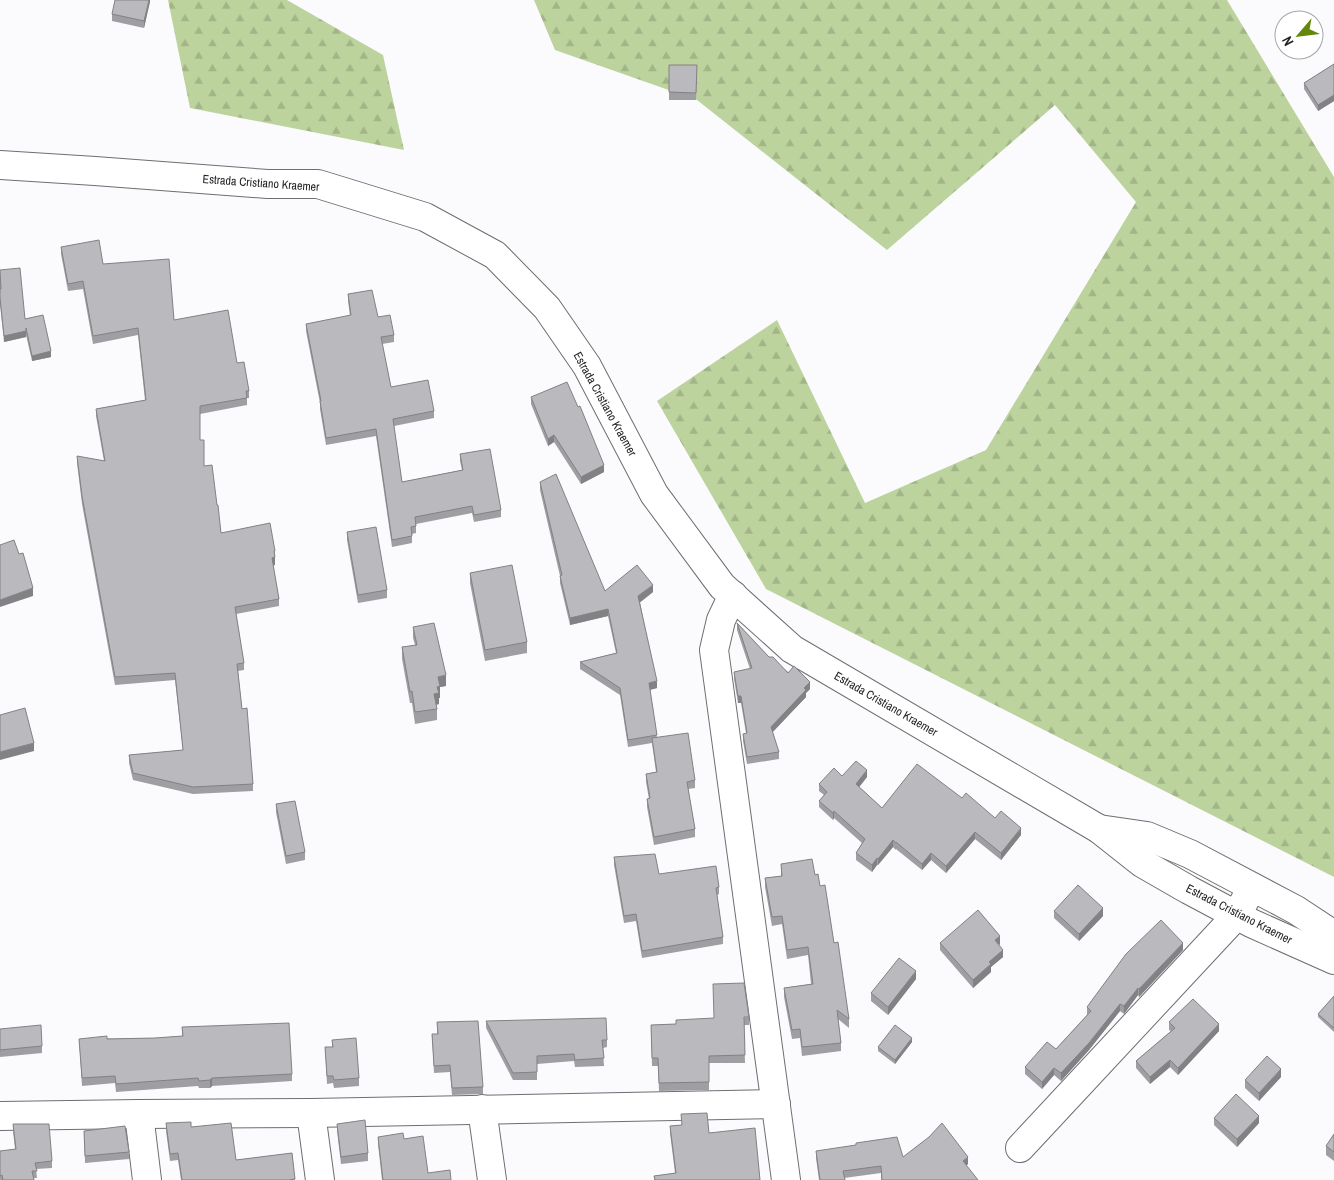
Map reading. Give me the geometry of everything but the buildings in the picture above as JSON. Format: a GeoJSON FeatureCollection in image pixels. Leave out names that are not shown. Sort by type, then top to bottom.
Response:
{"type":"FeatureCollection","features":[{"type":"Feature","properties":{"kind":"street","name":"Estrada Cristiano Kraemer"},"geometry":{"type":"LineString","coordinates":[[0,165],[268,184],[318,184],[425,217],[495,255],[547,308],[587,366],[654,494],[722,586],[792,648],[1099,829],[1142,864],[1251,923],[1334,960]]}},
{"type":"Feature","properties":{"kind":"street"},"geometry":{"type":"LineString","coordinates":[[732,596],[720,620],[714,650],[786,1180]]}},
{"type":"Feature","properties":{"kind":"street","name":"Estrada Cristiano Kraemer"},"geometry":{"type":"LineString","coordinates":[[1099,829],[1147,836],[1190,854],[1296,910],[1334,935]]}},
{"type":"Feature","properties":{"kind":"street"},"geometry":{"type":"LineString","coordinates":[[1020,1148],[1237,915],[1252,887]]}},
{"type":"Feature","properties":{"kind":"street"},"geometry":{"type":"LineString","coordinates":[[0,1116],[311,1113],[776,1104]]}},
{"type":"Feature","properties":{"kind":"street"},"geometry":{"type":"LineString","coordinates":[[482,1109],[492,1180]]}},
{"type":"Feature","properties":{"kind":"street"},"geometry":{"type":"LineString","coordinates":[[311,1113],[320,1180]]}},
{"type":"Feature","properties":{"kind":"street"},"geometry":{"type":"LineString","coordinates":[[139,1114],[148,1180]]}},
{"type":"Feature","properties":{"kind":"green space"},"geometry":{"type":"Polygon","coordinates":[[[168,0],[287,0],[383,55],[404,150],[190,108],[168,0]]]}},
{"type":"Feature","properties":{"kind":"green space"},"geometry":{"type":"Polygon","coordinates":[[[534,0],[1227,0],[1334,177],[1334,877],[766,589],[657,401],[777,320],[865,503],[986,450],[1136,202],[1055,105],[887,250],[697,100],[555,50],[534,0]]]}}]}
